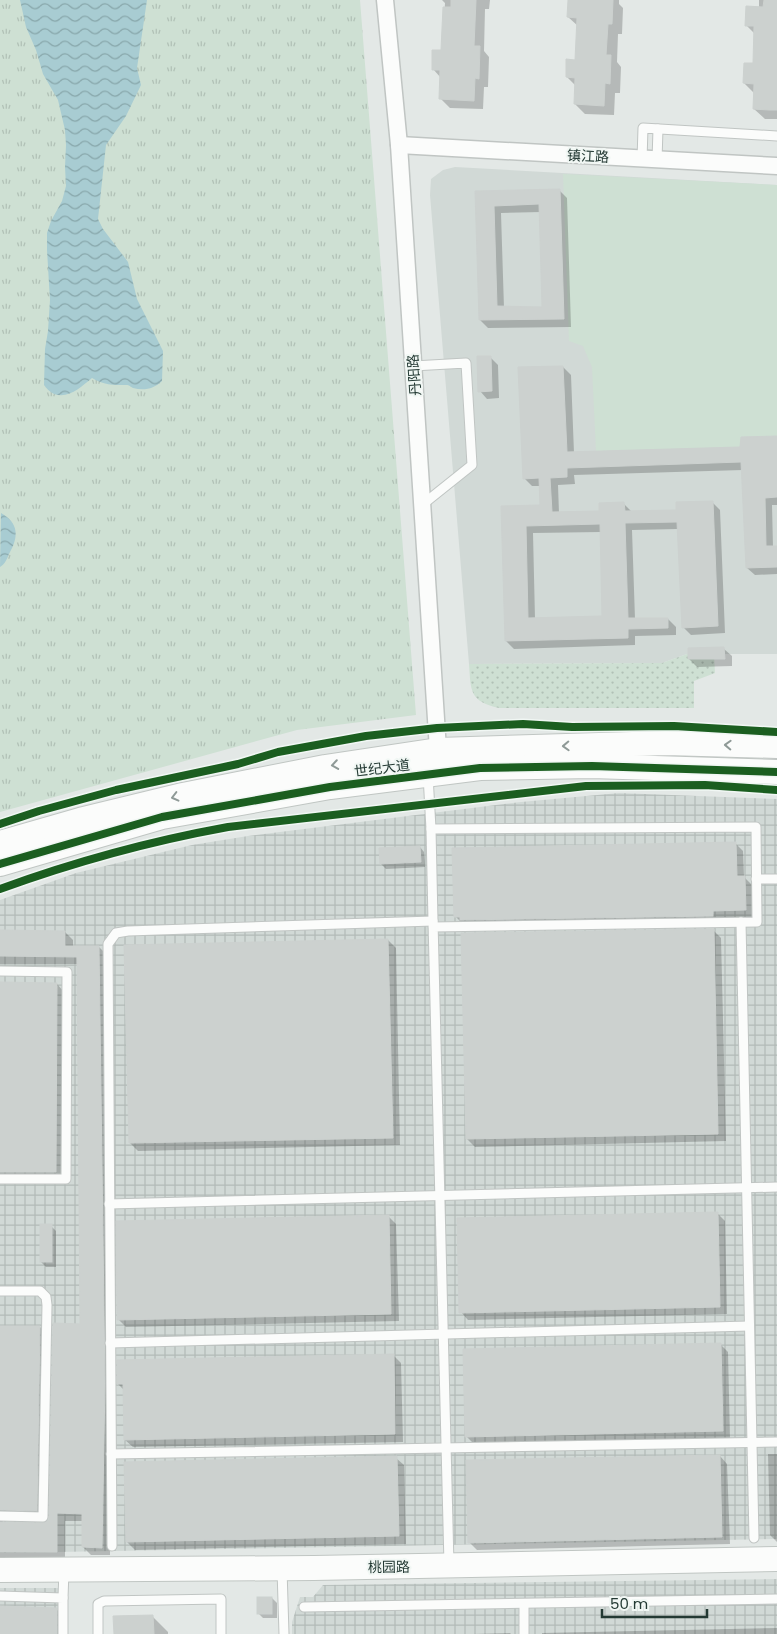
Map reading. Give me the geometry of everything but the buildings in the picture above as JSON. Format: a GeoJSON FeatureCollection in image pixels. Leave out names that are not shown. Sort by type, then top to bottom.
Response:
{"type":"FeatureCollection","features":[{"type":"Feature","properties":{"kind":"street","name":"丹阳路"},"geometry":{"type":"LineString","coordinates":[[385,0],[399,145],[438,750]]}},
{"type":"Feature","properties":{"kind":"street","name":"镇江路"},"geometry":{"type":"LineString","coordinates":[[399,145],[777,166]]}},
{"type":"Feature","properties":{"kind":"street","name":"世纪大道"},"geometry":{"type":"LineString","coordinates":[[3,853],[80,820],[183,795],[325,767],[438,750],[666,743],[777,746]]}},
{"type":"Feature","properties":{"kind":"street","name":"世纪大道"},"geometry":{"type":"LineString","coordinates":[[3,853],[162,817],[330,787],[480,768],[592,766],[777,772]]}},
{"type":"Feature","properties":{"kind":"street","name":"桃园路"},"geometry":{"type":"LineString","coordinates":[[0,1570],[449,1566],[777,1559]]}},
{"type":"Feature","properties":{"kind":"lane"},"geometry":{"type":"LineString","coordinates":[[650,160],[644,128],[777,136]]}},
{"type":"Feature","properties":{"kind":"lane"},"geometry":{"type":"LineString","coordinates":[[650,160],[658,129]]}},
{"type":"Feature","properties":{"kind":"lane"},"geometry":{"type":"LineString","coordinates":[[413,366],[466,363],[472,465],[422,505]]}},
{"type":"Feature","properties":{"kind":"lane"},"geometry":{"type":"LineString","coordinates":[[428,774],[431,829],[449,1566]]}},
{"type":"Feature","properties":{"kind":"lane"},"geometry":{"type":"LineString","coordinates":[[112,1546],[108,944],[116,933],[138,930],[433,924],[757,922],[756,827],[431,829]]}},
{"type":"Feature","properties":{"kind":"lane"},"geometry":{"type":"LineString","coordinates":[[756,879],[777,879]]}},
{"type":"Feature","properties":{"kind":"lane"},"geometry":{"type":"LineString","coordinates":[[741,922],[754,1538]]}},
{"type":"Feature","properties":{"kind":"lane"},"geometry":{"type":"LineString","coordinates":[[0,971],[67,972],[66,1179],[0,1179]]}},
{"type":"Feature","properties":{"kind":"lane"},"geometry":{"type":"LineString","coordinates":[[109,1204],[777,1187]]}},
{"type":"Feature","properties":{"kind":"lane"},"geometry":{"type":"LineString","coordinates":[[0,1291],[40,1291],[46,1297],[47,1305],[43,1517],[0,1516]]}},
{"type":"Feature","properties":{"kind":"lane"},"geometry":{"type":"LineString","coordinates":[[110,1342],[750,1326]]}},
{"type":"Feature","properties":{"kind":"lane"},"geometry":{"type":"LineString","coordinates":[[111,1454],[777,1442]]}},
{"type":"Feature","properties":{"kind":"lane"},"geometry":{"type":"LineString","coordinates":[[282,1568],[284,1634]]}},
{"type":"Feature","properties":{"kind":"lane"},"geometry":{"type":"LineString","coordinates":[[63,1634],[64,1570]]}},
{"type":"Feature","properties":{"kind":"lane"},"geometry":{"type":"LineString","coordinates":[[0,1596],[64,1598]]}},
{"type":"Feature","properties":{"kind":"lane"},"geometry":{"type":"LineString","coordinates":[[98,1634],[98,1604],[104,1601],[221,1599],[221,1634]]}},
{"type":"Feature","properties":{"kind":"lane"},"geometry":{"type":"LineString","coordinates":[[304,1607],[777,1599]]}},
{"type":"Feature","properties":{"kind":"lane"},"geometry":{"type":"LineString","coordinates":[[524,1604],[524,1634]]}},
{"type":"Feature","properties":{"kind":"shaded area"},"geometry":{"type":"Polygon","coordinates":[[[455,167],[777,185],[777,654],[687,654],[662,663],[469,664],[430,195],[431,179],[443,170],[455,167]]]}},
{"type":"Feature","properties":{"kind":"shaded area"},"geometry":{"type":"Polygon","coordinates":[[[619,793],[777,799],[777,1539],[0,1553],[0,900],[76,873],[192,845],[248,836],[521,802],[619,793]]]}},
{"type":"Feature","properties":{"kind":"shaded area"},"geometry":{"type":"Polygon","coordinates":[[[777,1579],[777,1634],[292,1634],[292,1622],[300,1597],[313,1597],[323,1585],[777,1579]]]}},
{"type":"Feature","properties":{"kind":"shaded area"},"geometry":{"type":"Polygon","coordinates":[[[0,1588],[67,1588],[67,1634],[0,1634],[0,1588]]]}},
{"type":"Feature","properties":{"kind":"green space"},"geometry":{"type":"Polygon","coordinates":[[[0,0],[360,0],[416,715],[297,730],[0,812],[0,0]]]}},
{"type":"Feature","properties":{"kind":"green space"},"geometry":{"type":"Polygon","coordinates":[[[563,174],[777,185],[777,449],[596,451],[592,367],[583,346],[569,341],[563,174]]]}},
{"type":"Feature","properties":{"kind":"green space"},"geometry":{"type":"Polygon","coordinates":[[[687,654],[714,654],[715,673],[694,681],[694,708],[499,708],[482,702],[477,698],[473,694],[470,681],[469,664],[662,663],[687,654]]]}},
{"type":"Feature","properties":{"kind":"water"},"geometry":{"type":"Polygon","coordinates":[[[20,0],[147,0],[137,68],[141,85],[126,116],[106,145],[98,219],[103,229],[128,262],[137,299],[163,351],[162,381],[152,388],[137,389],[128,385],[112,385],[92,378],[70,394],[59,395],[48,390],[44,385],[45,349],[50,300],[47,233],[62,201],[66,186],[66,145],[65,130],[58,100],[43,74],[36,50],[26,27],[20,0]]]}},
{"type":"Feature","properties":{"kind":"water"},"geometry":{"type":"Polygon","coordinates":[[[1,513],[11,521],[16,536],[7,560],[0,567],[1,513]]]}},
{"type":"Feature","properties":{"kind":"cycle path"},"geometry":{"type":"LineString","coordinates":[[0,824],[39,811],[116,790],[238,764],[278,752],[366,736],[437,728],[523,724],[572,727],[674,726],[777,732]]}},
{"type":"Feature","properties":{"kind":"cycle path"},"geometry":{"type":"LineString","coordinates":[[0,864],[162,817],[330,787],[480,768],[592,766],[777,772]]}},
{"type":"Feature","properties":{"kind":"cycle path"},"geometry":{"type":"LineString","coordinates":[[0,889],[113,853],[228,827],[586,786],[705,785],[777,790]]}}]}
